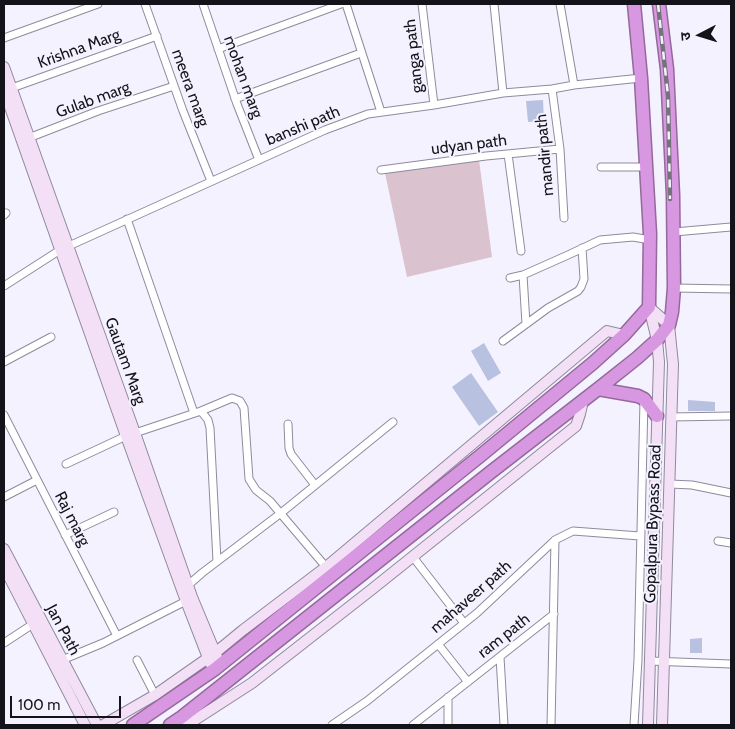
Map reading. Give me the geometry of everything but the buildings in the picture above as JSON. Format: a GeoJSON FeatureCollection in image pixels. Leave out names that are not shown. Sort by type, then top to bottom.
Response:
{"type":"FeatureCollection","features":[{"type":"Feature","properties":{"kind":"highway"},"geometry":{"type":"LineString","coordinates":[[133,725],[216,668],[480,456],[624,336],[649,307],[650,240],[641,78],[634,4]]}},
{"type":"Feature","properties":{"kind":"highway"},"geometry":{"type":"LineString","coordinates":[[170,725],[185,722],[491,472],[598,390],[637,358],[669,325],[674,288],[672,149],[667,69],[659,4]]}},
{"type":"Feature","properties":{"kind":"highway"},"geometry":{"type":"LineString","coordinates":[[598,390],[638,396],[644,399],[657,416]]}},
{"type":"Feature","properties":{"kind":"street"},"geometry":{"type":"LineString","coordinates":[[4,38],[98,4]]}},
{"type":"Feature","properties":{"kind":"street","name":"meera marg"},"geometry":{"type":"LineString","coordinates":[[145,4],[211,181]]}},
{"type":"Feature","properties":{"kind":"street","name":"mohan marg"},"geometry":{"type":"LineString","coordinates":[[203,4],[235,99],[259,160]]}},
{"type":"Feature","properties":{"kind":"street"},"geometry":{"type":"LineString","coordinates":[[218,49],[341,4]]}},
{"type":"Feature","properties":{"kind":"street"},"geometry":{"type":"LineString","coordinates":[[346,4],[381,112]]}},
{"type":"Feature","properties":{"kind":"street","name":"ganga path"},"geometry":{"type":"LineString","coordinates":[[422,4],[434,105]]}},
{"type":"Feature","properties":{"kind":"street"},"geometry":{"type":"LineString","coordinates":[[494,4],[503,93]]}},
{"type":"Feature","properties":{"kind":"street"},"geometry":{"type":"LineString","coordinates":[[560,4],[574,85]]}},
{"type":"Feature","properties":{"kind":"street","name":"Krishna Marg"},"geometry":{"type":"LineString","coordinates":[[6,90],[156,36]]}},
{"type":"Feature","properties":{"kind":"street"},"geometry":{"type":"LineString","coordinates":[[235,99],[361,53]]}},
{"type":"Feature","properties":{"kind":"street","name":"Gautam Marg"},"geometry":{"type":"LineString","coordinates":[[4,67],[6,90],[187,594],[216,668]]}},
{"type":"Feature","properties":{"kind":"street","name":"banshi path"},"geometry":{"type":"LineString","coordinates":[[4,286],[64,248],[325,130],[368,114],[503,93],[641,78]]}},
{"type":"Feature","properties":{"kind":"street","name":"Gulab marg"},"geometry":{"type":"LineString","coordinates":[[25,139],[98,111],[174,86]]}},
{"type":"Feature","properties":{"kind":"street","name":"mandir path"},"geometry":{"type":"LineString","coordinates":[[552,89],[560,149],[564,218]]}},
{"type":"Feature","properties":{"kind":"street","name":"udyan path"},"geometry":{"type":"LineString","coordinates":[[381,170],[560,149]]}},
{"type":"Feature","properties":{"kind":"street"},"geometry":{"type":"LineString","coordinates":[[508,154],[521,251]]}},
{"type":"Feature","properties":{"kind":"street"},"geometry":{"type":"LineString","coordinates":[[601,167],[646,167]]}},
{"type":"Feature","properties":{"kind":"street"},"geometry":{"type":"LineString","coordinates":[[127,220],[197,412],[208,420],[217,561]]}},
{"type":"Feature","properties":{"kind":"street"},"geometry":{"type":"LineString","coordinates":[[674,232],[731,227]]}},
{"type":"Feature","properties":{"kind":"street"},"geometry":{"type":"LineString","coordinates":[[510,278],[600,240],[633,237],[650,240]]}},
{"type":"Feature","properties":{"kind":"street"},"geometry":{"type":"LineString","coordinates":[[503,341],[548,308],[578,291],[584,279],[582,248]]}},
{"type":"Feature","properties":{"kind":"street"},"geometry":{"type":"LineString","coordinates":[[523,274],[526,324]]}},
{"type":"Feature","properties":{"kind":"street"},"geometry":{"type":"LineString","coordinates":[[674,288],[731,289]]}},
{"type":"Feature","properties":{"kind":"street"},"geometry":{"type":"LineString","coordinates":[[649,307],[669,325]]}},
{"type":"Feature","properties":{"kind":"street","name":"Gopalpura Bypass Road"},"geometry":{"type":"LineString","coordinates":[[648,725],[659,362],[649,307]]}},
{"type":"Feature","properties":{"kind":"street","name":"Gopalpura Bypass Road"},"geometry":{"type":"LineString","coordinates":[[662,725],[673,364],[669,325]]}},
{"type":"Feature","properties":{"kind":"street"},"geometry":{"type":"LineString","coordinates":[[103,725],[154,695],[211,655],[326,567],[607,330],[624,336]]}},
{"type":"Feature","properties":{"kind":"street"},"geometry":{"type":"LineString","coordinates":[[4,362],[51,337]]}},
{"type":"Feature","properties":{"kind":"street"},"geometry":{"type":"LineString","coordinates":[[66,464],[130,434],[197,412],[232,398],[240,401],[244,408],[248,479],[256,490],[281,513],[326,567]]}},
{"type":"Feature","properties":{"kind":"street"},"geometry":{"type":"LineString","coordinates":[[634,725],[638,660],[644,399]]}},
{"type":"Feature","properties":{"kind":"street"},"geometry":{"type":"LineString","coordinates":[[185,722],[252,683],[576,426],[583,401]]}},
{"type":"Feature","properties":{"kind":"street","name":"Raj marg"},"geometry":{"type":"LineString","coordinates":[[4,415],[117,636]]}},
{"type":"Feature","properties":{"kind":"street"},"geometry":{"type":"LineString","coordinates":[[671,417],[731,416]]}},
{"type":"Feature","properties":{"kind":"street"},"geometry":{"type":"LineString","coordinates":[[62,660],[117,636],[187,594],[217,561],[281,513],[393,422]]}},
{"type":"Feature","properties":{"kind":"street"},"geometry":{"type":"LineString","coordinates":[[288,424],[291,454],[315,486]]}},
{"type":"Feature","properties":{"kind":"street"},"geometry":{"type":"LineString","coordinates":[[4,497],[36,480]]}},
{"type":"Feature","properties":{"kind":"street"},"geometry":{"type":"LineString","coordinates":[[670,484],[692,485],[731,493]]}},
{"type":"Feature","properties":{"kind":"street"},"geometry":{"type":"LineString","coordinates":[[64,535],[114,512]]}},
{"type":"Feature","properties":{"kind":"street","name":"mahaveer path"},"geometry":{"type":"LineString","coordinates":[[332,725],[477,613],[555,540],[573,532],[640,536]]}},
{"type":"Feature","properties":{"kind":"street","name":"ram path"},"geometry":{"type":"LineString","coordinates":[[413,725],[554,614],[555,540]]}},
{"type":"Feature","properties":{"kind":"street"},"geometry":{"type":"LineString","coordinates":[[718,541],[731,543]]}},
{"type":"Feature","properties":{"kind":"street","name":"Jan Path"},"geometry":{"type":"LineString","coordinates":[[4,549],[97,725]]}},
{"type":"Feature","properties":{"kind":"street"},"geometry":{"type":"LineString","coordinates":[[413,557],[464,623]]}},
{"type":"Feature","properties":{"kind":"street","name":"Jan Path"},"geometry":{"type":"LineString","coordinates":[[5,574],[85,725]]}},
{"type":"Feature","properties":{"kind":"street"},"geometry":{"type":"LineString","coordinates":[[551,725],[554,614]]}},
{"type":"Feature","properties":{"kind":"street"},"geometry":{"type":"LineString","coordinates":[[4,642],[33,624]]}},
{"type":"Feature","properties":{"kind":"street"},"geometry":{"type":"LineString","coordinates":[[438,644],[468,682]]}},
{"type":"Feature","properties":{"kind":"street"},"geometry":{"type":"LineString","coordinates":[[500,657],[504,725]]}},
{"type":"Feature","properties":{"kind":"street"},"geometry":{"type":"LineString","coordinates":[[137,660],[154,695]]}},
{"type":"Feature","properties":{"kind":"street"},"geometry":{"type":"LineString","coordinates":[[650,661],[731,664]]}},
{"type":"Feature","properties":{"kind":"street"},"geometry":{"type":"LineString","coordinates":[[448,698],[448,725]]}},
{"type":"Feature","properties":{"kind":"shaded area"},"geometry":{"type":"Polygon","coordinates":[[[479,160],[492,257],[407,277],[385,173],[479,160]]]}},
{"type":"Feature","properties":{"kind":"railway"},"geometry":{"type":"LineString","coordinates":[[658,4],[668,96],[670,199]]}}]}
